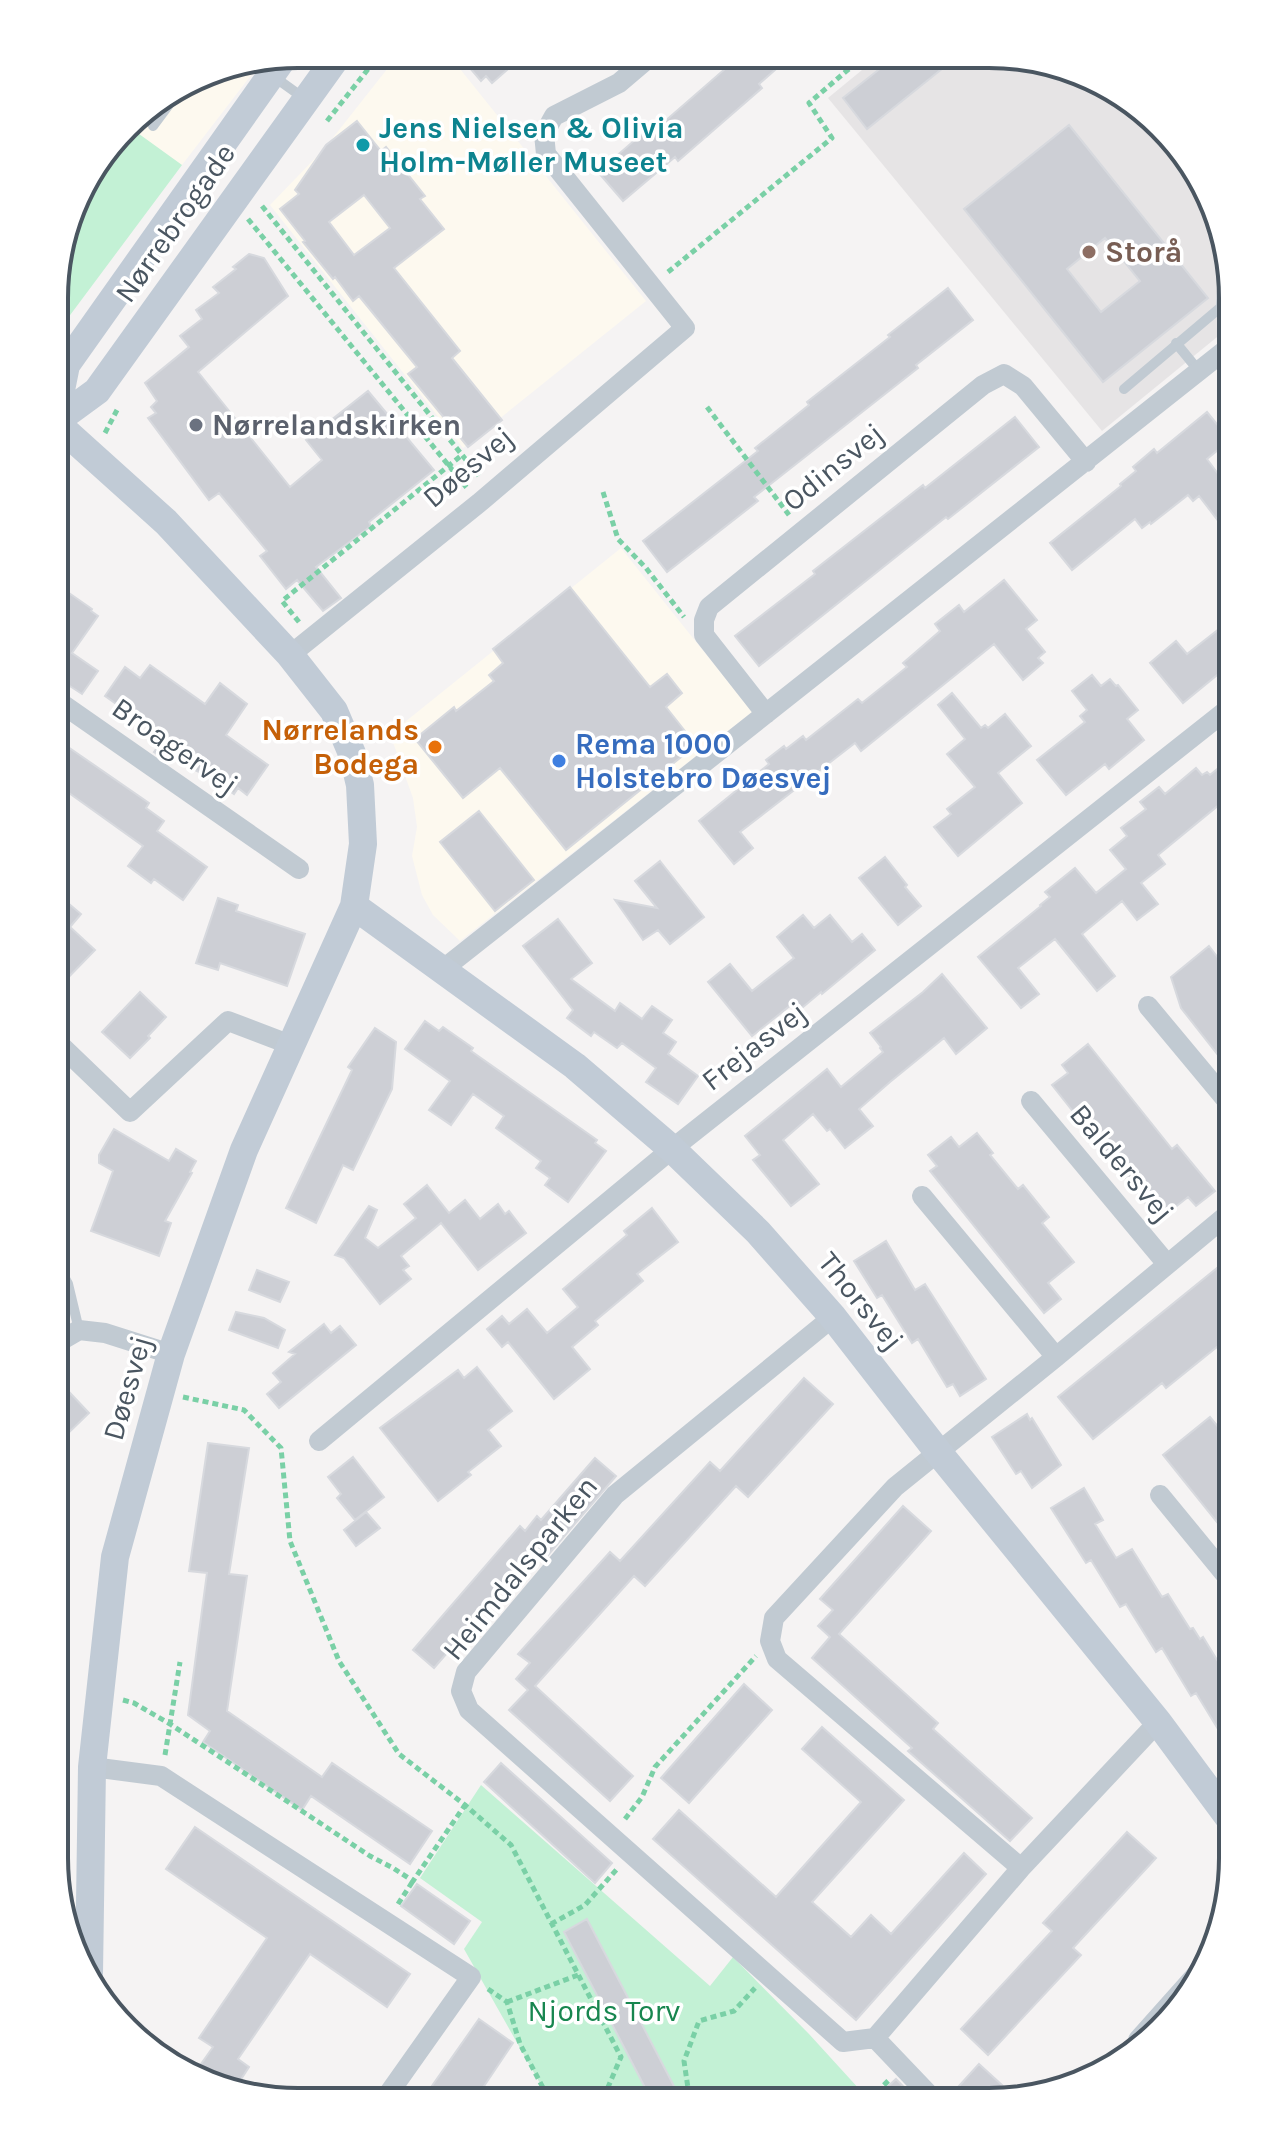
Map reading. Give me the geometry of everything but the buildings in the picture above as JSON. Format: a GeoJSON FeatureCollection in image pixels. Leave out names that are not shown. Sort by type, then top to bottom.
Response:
{"type":"FeatureCollection","features":[{"type":"Feature","properties":{"kind":"street","name":"Nørrebrogade"},"geometry":{"type":"LineString","coordinates":[[68,412],[97,391],[329,68]]}},
{"type":"Feature","properties":{"kind":"street"},"geometry":{"type":"LineString","coordinates":[[637,68],[619,83],[554,116],[544,134],[546,154],[651,285]]}},
{"type":"Feature","properties":{"kind":"street","name":"Nørrebrogade"},"geometry":{"type":"LineString","coordinates":[[68,362],[266,70]]}},
{"type":"Feature","properties":{"kind":"street","name":"Døesvej"},"geometry":{"type":"LineString","coordinates":[[302,647],[685,328],[651,285]]}},
{"type":"Feature","properties":{"kind":"street"},"geometry":{"type":"LineString","coordinates":[[442,970],[1219,355]]}},
{"type":"Feature","properties":{"kind":"street","name":"Odinsvej"},"geometry":{"type":"LineString","coordinates":[[704,620],[709,607],[983,385],[1004,374],[1023,386],[1086,462]]}},
{"type":"Feature","properties":{"kind":"street","name":"Døesvej"},"geometry":{"type":"LineString","coordinates":[[68,431],[302,647],[353,756],[360,785],[363,844],[354,906],[244,1150],[171,1354],[115,1557],[92,1767],[89,1953]]}},
{"type":"Feature","properties":{"kind":"street"},"geometry":{"type":"LineString","coordinates":[[704,620],[704,635],[766,714]]}},
{"type":"Feature","properties":{"kind":"street","name":"Broagervej"},"geometry":{"type":"LineString","coordinates":[[68,708],[299,869]]}},
{"type":"Feature","properties":{"kind":"street","name":"Frejasvej"},"geometry":{"type":"LineString","coordinates":[[319,1441],[672,1149],[1219,716]]}},
{"type":"Feature","properties":{"kind":"street","name":"Thorsvej"},"geometry":{"type":"LineString","coordinates":[[354,906],[575,1066],[672,1149],[758,1232],[833,1317],[938,1452],[1219,1795]]}},
{"type":"Feature","properties":{"kind":"street"},"geometry":{"type":"LineString","coordinates":[[1148,1006],[1219,1091]]}},
{"type":"Feature","properties":{"kind":"street"},"geometry":{"type":"LineString","coordinates":[[68,1052],[130,1112],[228,1021],[291,1045]]}},
{"type":"Feature","properties":{"kind":"street","name":"Baldersvej"},"geometry":{"type":"LineString","coordinates":[[1031,1101],[1167,1264]]}},
{"type":"Feature","properties":{"kind":"street"},"geometry":{"type":"LineString","coordinates":[[922,1196],[1056,1357]]}},
{"type":"Feature","properties":{"kind":"street","name":"Baldersvej"},"geometry":{"type":"LineString","coordinates":[[938,1452],[1219,1221]]}},
{"type":"Feature","properties":{"kind":"street","name":"Heimdalsparken"},"geometry":{"type":"LineString","coordinates":[[833,1317],[615,1495],[466,1672],[461,1691],[469,1710],[843,2042],[875,2038]]}},
{"type":"Feature","properties":{"kind":"street"},"geometry":{"type":"LineString","coordinates":[[68,1336],[79,1330],[105,1333],[171,1354]]}},
{"type":"Feature","properties":{"kind":"street"},"geometry":{"type":"LineString","coordinates":[[938,1452],[895,1487],[774,1618],[770,1641],[777,1659],[1021,1868]]}},
{"type":"Feature","properties":{"kind":"street"},"geometry":{"type":"LineString","coordinates":[[1160,1495],[1219,1567]]}},
{"type":"Feature","properties":{"kind":"street"},"geometry":{"type":"LineString","coordinates":[[923,2088],[875,2038],[1021,1868],[1158,1722]]}},
{"type":"Feature","properties":{"kind":"street"},"geometry":{"type":"LineString","coordinates":[[92,1767],[161,1776],[471,1977],[392,2088]]}},
{"type":"Feature","properties":{"kind":"lane"},"geometry":{"type":"LineString","coordinates":[[275,70],[305,100]]}},
{"type":"Feature","properties":{"kind":"lane"},"geometry":{"type":"LineString","coordinates":[[153,126],[163,113]]}},
{"type":"Feature","properties":{"kind":"lane"},"geometry":{"type":"LineString","coordinates":[[1124,389],[1219,309]]}},
{"type":"Feature","properties":{"kind":"lane"},"geometry":{"type":"LineString","coordinates":[[1176,343],[1199,371]]}},
{"type":"Feature","properties":{"kind":"lane"},"geometry":{"type":"LineString","coordinates":[[68,1284],[79,1330]]}},
{"type":"Feature","properties":{"kind":"path"},"geometry":{"type":"LineString","coordinates":[[651,285],[832,138],[809,103],[850,68]]}},
{"type":"Feature","properties":{"kind":"path"},"geometry":{"type":"LineString","coordinates":[[260,203],[462,455],[485,497]]}},
{"type":"Feature","properties":{"kind":"path"},"geometry":{"type":"LineString","coordinates":[[248,219],[449,466],[485,497]]}},
{"type":"Feature","properties":{"kind":"path"},"geometry":{"type":"LineString","coordinates":[[707,407],[802,532]]}},
{"type":"Feature","properties":{"kind":"path"},"geometry":{"type":"LineString","coordinates":[[302,647],[282,601],[462,455]]}},
{"type":"Feature","properties":{"kind":"path"},"geometry":{"type":"LineString","coordinates":[[603,492],[618,539],[646,568],[685,618],[704,620]]}},
{"type":"Feature","properties":{"kind":"path"},"geometry":{"type":"LineString","coordinates":[[160,1392],[244,1410],[281,1448],[290,1541],[339,1661],[399,1754],[511,1845],[621,2057],[608,2088]]}},
{"type":"Feature","properties":{"kind":"path"},"geometry":{"type":"LineString","coordinates":[[610,1835],[642,1797],[655,1767],[770,1641]]}},
{"type":"Feature","properties":{"kind":"path"},"geometry":{"type":"LineString","coordinates":[[161,1776],[180,1662]]}},
{"type":"Feature","properties":{"kind":"path"},"geometry":{"type":"LineString","coordinates":[[100,1694],[134,1703],[170,1724],[413,1881],[465,1805]]}},
{"type":"Feature","properties":{"kind":"path"},"geometry":{"type":"LineString","coordinates":[[551,1924],[585,1905],[630,1853]]}},
{"type":"Feature","properties":{"kind":"path"},"geometry":{"type":"LineString","coordinates":[[507,2002],[578,1975]]}},
{"type":"Feature","properties":{"kind":"path"},"geometry":{"type":"LineString","coordinates":[[688,2088],[684,2061],[699,2021],[734,2011],[767,1975]]}},
{"type":"Feature","properties":{"kind":"path"},"geometry":{"type":"LineString","coordinates":[[471,1977],[507,2002],[520,2044],[543,2088]]}},
{"type":"Feature","properties":{"kind":"shaded area"},"geometry":{"type":"Polygon","coordinates":[[[388,68],[459,68],[646,301],[463,448],[270,205],[324,149],[388,68]]]}},
{"type":"Feature","properties":{"kind":"shaded area","name":"Storå"},"geometry":{"type":"Polygon","coordinates":[[[864,68],[989,68],[1048,76],[1104,99],[1152,135],[1188,183],[1201,210],[1215,253],[1219,283],[1219,335],[1102,431],[828,98],[864,68]]]}},
{"type":"Feature","properties":{"kind":"shaded area"},"geometry":{"type":"Polygon","coordinates":[[[253,73],[182,165],[137,134],[158,116],[196,92],[224,80],[253,73]]]}},
{"type":"Feature","properties":{"kind":"shaded area"},"geometry":{"type":"Polygon","coordinates":[[[621,548],[752,712],[460,941],[433,915],[422,895],[412,856],[417,827],[413,798],[390,734],[621,548]]]}},
{"type":"Feature","properties":{"kind":"green space"},"geometry":{"type":"Polygon","coordinates":[[[138,133],[182,165],[68,318],[70,268],[76,239],[86,210],[107,170],[138,133]]]}},
{"type":"Feature","properties":{"kind":"green space","name":"Njords Torv"},"geometry":{"type":"Polygon","coordinates":[[[481,1785],[710,1986],[733,1957],[858,2088],[543,2088],[464,1949],[482,1922],[420,1878],[481,1785]]]}},
{"type":"Feature","properties":{"kind":"place","name":"Jens Nielsen & Olivia Holm-Møller Museet"},"geometry":{"type":"Point","coordinates":[363,145]}},
{"type":"Feature","properties":{"kind":"place","name":"Storå"},"geometry":{"type":"Point","coordinates":[1089,252]}},
{"type":"Feature","properties":{"kind":"place","name":"Nørrelandskirken"},"geometry":{"type":"Point","coordinates":[196,425]}},
{"type":"Feature","properties":{"kind":"place","name":"Nørrelands Bodega"},"geometry":{"type":"Point","coordinates":[435,747]}},
{"type":"Feature","properties":{"kind":"place","name":"Rema 1000 Holstebro Døesvej"},"geometry":{"type":"Point","coordinates":[559,761]}}]}
